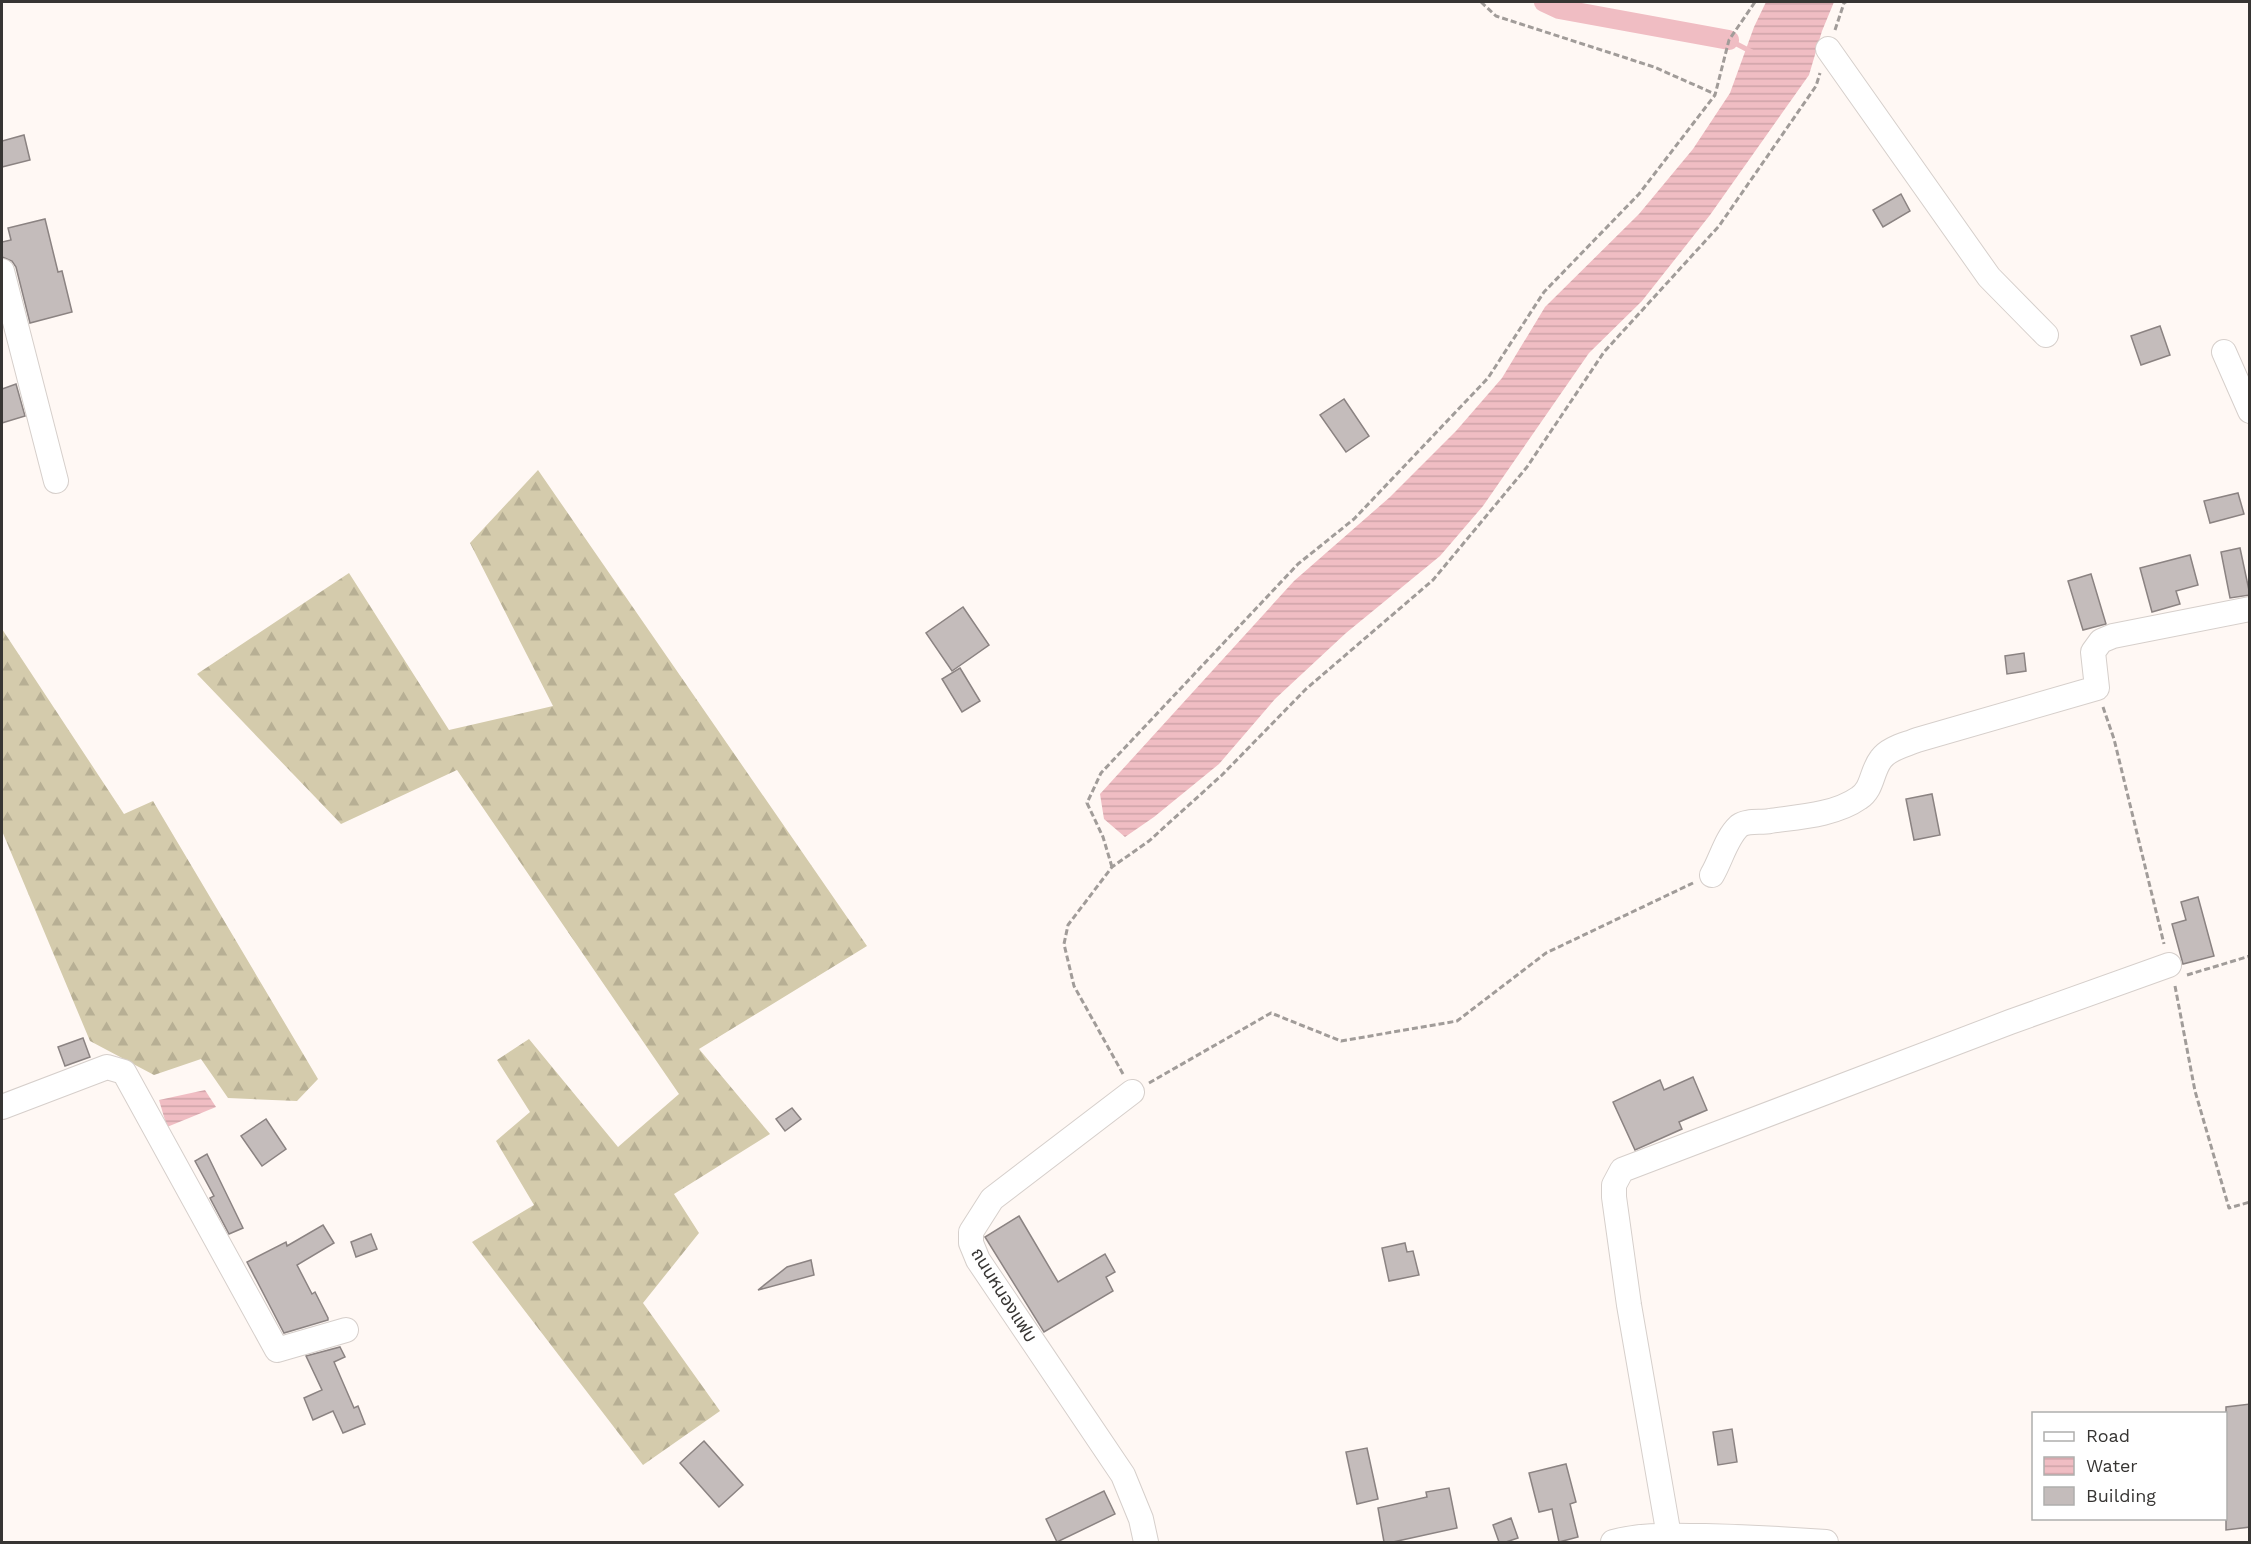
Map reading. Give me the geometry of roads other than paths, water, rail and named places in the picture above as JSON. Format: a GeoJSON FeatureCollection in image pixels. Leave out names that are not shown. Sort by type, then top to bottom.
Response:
{"type":"FeatureCollection","features":[{"type":"Feature","properties":{"kind":"street"},"geometry":{"type":"LineString","coordinates":[[1828,49],[1989,277],[2046,335]]}},
{"type":"Feature","properties":{"kind":"street"},"geometry":{"type":"LineString","coordinates":[[2,271],[56,481]]}},
{"type":"Feature","properties":{"kind":"street"},"geometry":{"type":"LineString","coordinates":[[2224,352],[2250,411]]}},
{"type":"Feature","properties":{"kind":"street"},"geometry":{"type":"LineString","coordinates":[[1712,874],[1731,837],[1740,826],[1828,811],[1850,804],[1869,789],[1880,760],[1890,751],[1928,737],[2097,688],[2093,652],[2101,641],[2113,636],[2250,609]]}},
{"type":"Feature","properties":{"kind":"street"},"geometry":{"type":"LineString","coordinates":[[1682,1538],[1629,1305],[1614,1197],[1614,1185],[1622,1170],[1999,1026],[2177,970]]}},
{"type":"Feature","properties":{"kind":"street"},"geometry":{"type":"LineString","coordinates":[[2,1107],[107,1067],[124,1072],[277,1350],[346,1330]]}},
{"type":"Feature","properties":{"kind":"street","name":"ถนนหนองแฟบ"},"geometry":{"type":"LineString","coordinates":[[1132,1092],[992,1199],[971,1232],[970,1244],[978,1260],[1123,1475],[1141,1519],[1146,1542]]}},
{"type":"Feature","properties":{"kind":"street"},"geometry":{"type":"LineString","coordinates":[[1613,1542],[1624,1539],[1682,1538],[1776,1538],[1826,1542]]}},
{"type":"Feature","properties":{"kind":"water"},"geometry":{"type":"Polygon","coordinates":[[[1766,2],[1834,2],[1822,31],[1809,75],[1710,215],[1642,301],[1589,353],[1483,506],[1440,556],[1346,633],[1275,699],[1219,764],[1154,817],[1125,837],[1104,819],[1100,794],[1294,581],[1390,497],[1456,431],[1502,378],[1545,307],[1639,214],[1693,149],[1730,93],[1754,27],[1766,2]]]}},
{"type":"Feature","properties":{"kind":"water"},"geometry":{"type":"Polygon","coordinates":[[[205,1090],[216,1107],[167,1127],[159,1100],[205,1090]]]}},
{"type":"Feature","properties":{"kind":"waterway"},"geometry":{"type":"LineString","coordinates":[[1544,2],[1559,9],[1729,40]]}},
{"type":"Feature","properties":{"kind":"waterway"},"geometry":{"type":"LineString","coordinates":[[1729,40],[1752,52]]}}]}
